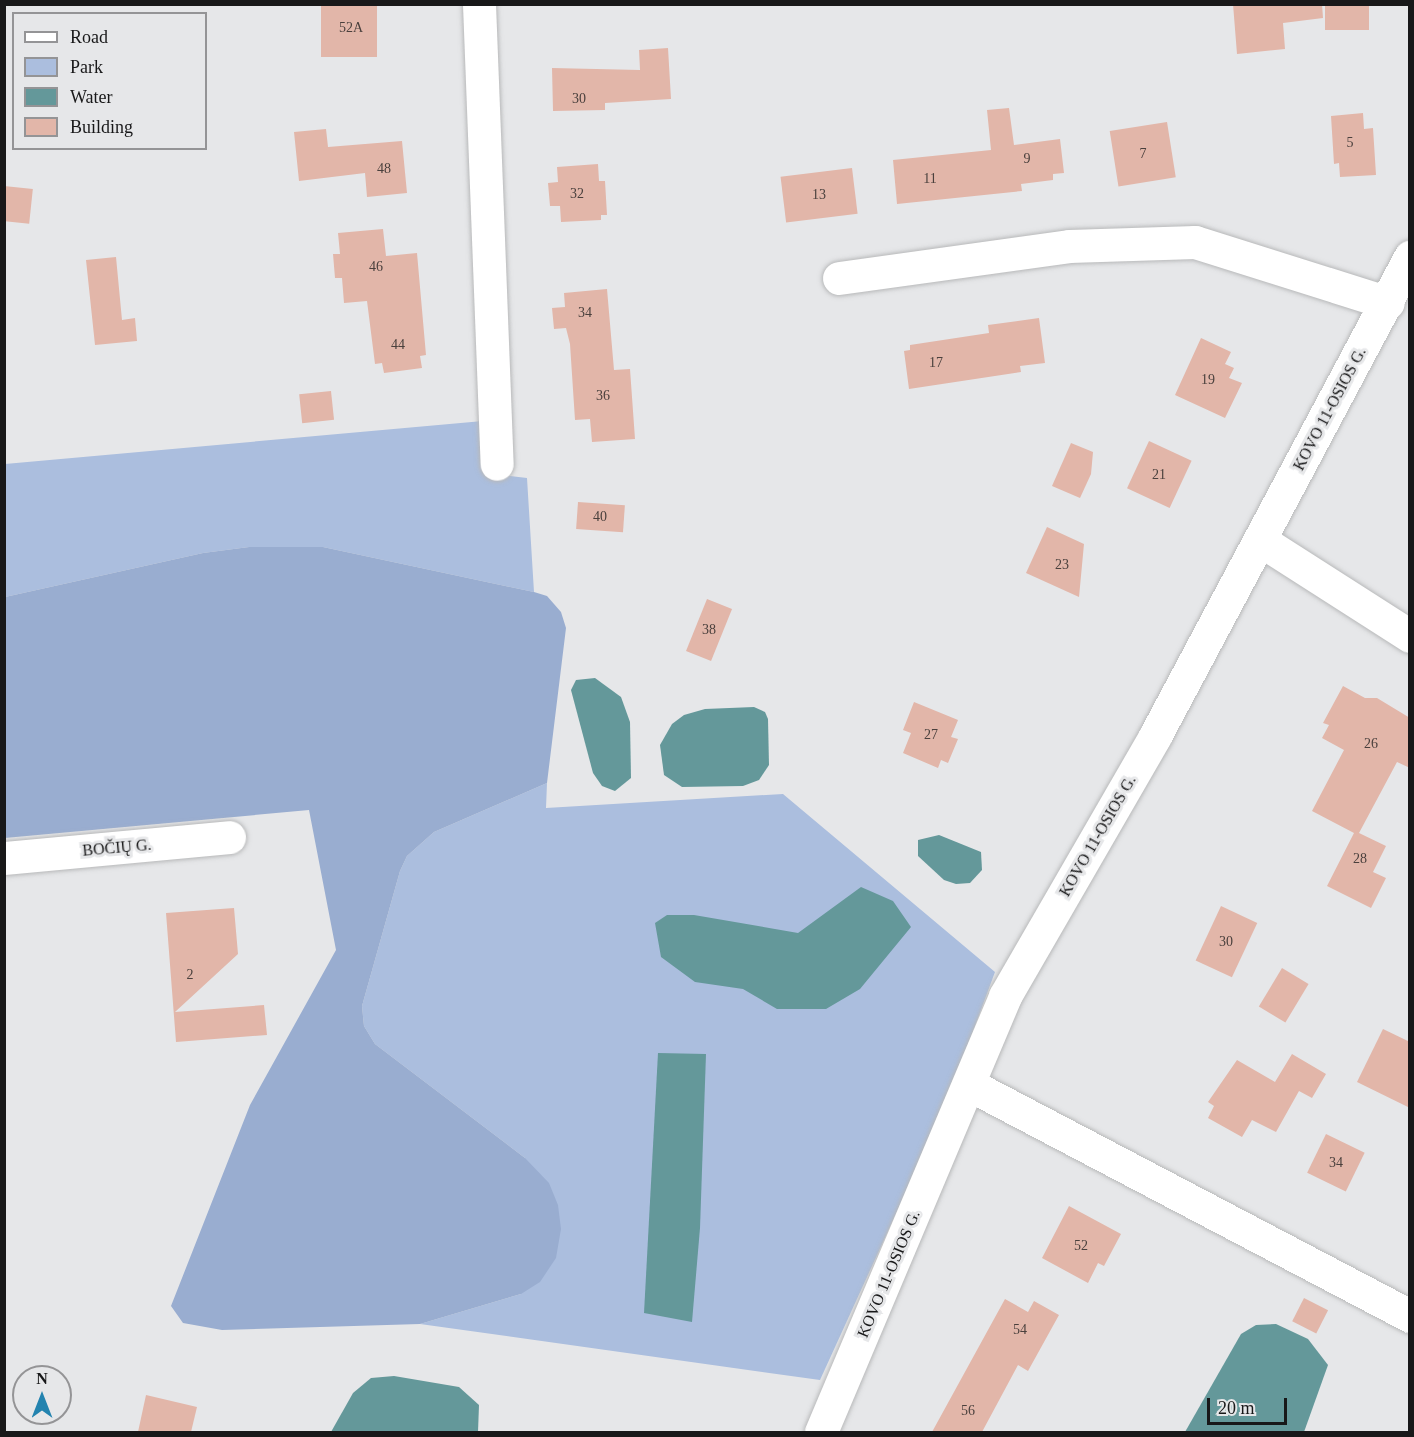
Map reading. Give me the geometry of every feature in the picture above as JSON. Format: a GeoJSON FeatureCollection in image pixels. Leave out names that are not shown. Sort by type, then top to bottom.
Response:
{"type":"FeatureCollection","features":[{"type":"Feature","properties":{"kind":"street"},"geometry":{"type":"LineString","coordinates":[[479,4],[497,464]]}},
{"type":"Feature","properties":{"kind":"street"},"geometry":{"type":"LineString","coordinates":[[839,278],[1069,246],[1195,242],[1388,303]]}},
{"type":"Feature","properties":{"kind":"street","name":"KOVO 11-OSIOS G."},"geometry":{"type":"LineString","coordinates":[[821,1432],[970,1085],[1005,996],[1155,736],[1388,303],[1410,257]]}},
{"type":"Feature","properties":{"kind":"street"},"geometry":{"type":"LineString","coordinates":[[1260,540],[1410,636]]}},
{"type":"Feature","properties":{"kind":"street","name":"BOČIŲ G."},"geometry":{"type":"LineString","coordinates":[[4,858],[229,837]]}},
{"type":"Feature","properties":{"kind":"street"},"geometry":{"type":"LineString","coordinates":[[970,1085],[1410,1316]]}},
{"type":"Feature","properties":{"kind":"green space"},"geometry":{"type":"Polygon","coordinates":[[[483,421],[487,473],[527,478],[534,592],[323,547],[249,547],[203,553],[5,597],[5,464],[483,421]]]}},
{"type":"Feature","properties":{"kind":"green space"},"geometry":{"type":"Polygon","coordinates":[[[547,783],[546,808],[783,794],[995,972],[946,1104],[820,1380],[420,1324],[521,1294],[525,1158],[375,1044],[364,1026],[362,1006],[400,871],[407,856],[434,832],[547,783]]]}},
{"type":"Feature","properties":{"kind":"shaded area"},"geometry":{"type":"Polygon","coordinates":[[[249,547],[323,547],[534,592],[547,596],[561,612],[566,628],[547,783],[434,832],[407,856],[400,871],[362,1006],[364,1026],[375,1044],[525,1158],[549,1183],[558,1205],[561,1229],[556,1258],[540,1282],[521,1294],[420,1324],[222,1330],[183,1323],[171,1306],[250,1105],[336,950],[309,810],[5,838],[5,597],[203,553],[249,547]]]}},
{"type":"Feature","properties":{"kind":"water"},"geometry":{"type":"Polygon","coordinates":[[[595,678],[621,697],[630,722],[631,778],[615,791],[602,786],[593,773],[571,690],[576,680],[595,678]]]}},
{"type":"Feature","properties":{"kind":"water"},"geometry":{"type":"Polygon","coordinates":[[[754,707],[765,712],[768,719],[769,765],[759,780],[743,786],[682,787],[664,775],[660,745],[672,724],[684,715],[705,709],[754,707]]]}},
{"type":"Feature","properties":{"kind":"water"},"geometry":{"type":"Polygon","coordinates":[[[939,835],[981,852],[982,870],[970,883],[956,884],[944,880],[918,856],[918,840],[939,835]]]}},
{"type":"Feature","properties":{"kind":"water"},"geometry":{"type":"Polygon","coordinates":[[[861,887],[893,901],[911,927],[860,989],[826,1009],[777,1009],[743,989],[695,982],[661,957],[655,923],[667,915],[694,915],[798,933],[861,887]]]}},
{"type":"Feature","properties":{"kind":"water"},"geometry":{"type":"Polygon","coordinates":[[[658,1053],[706,1054],[700,1228],[692,1322],[644,1313],[658,1053]]]}},
{"type":"Feature","properties":{"kind":"water"},"geometry":{"type":"Polygon","coordinates":[[[1276,1324],[1308,1339],[1328,1365],[1304,1432],[1185,1432],[1241,1334],[1256,1325],[1276,1324]]]}},
{"type":"Feature","properties":{"kind":"water"},"geometry":{"type":"Polygon","coordinates":[[[394,1376],[459,1387],[479,1405],[478,1432],[331,1432],[353,1393],[371,1378],[394,1376]]]}},
{"type":"Feature","properties":{"kind":"building"},"geometry":{"type":"Polygon","coordinates":[[[321,4],[377,4],[377,57],[321,57],[321,4]]]}},
{"type":"Feature","properties":{"kind":"building"},"geometry":{"type":"Polygon","coordinates":[[[1233,4],[1322,4],[1323,18],[1283,23],[1285,49],[1237,54],[1233,4]]]}},
{"type":"Feature","properties":{"kind":"building"},"geometry":{"type":"Polygon","coordinates":[[[1325,4],[1369,4],[1369,30],[1325,30],[1325,4]]]}},
{"type":"Feature","properties":{"kind":"building"},"geometry":{"type":"Polygon","coordinates":[[[668,48],[671,99],[605,103],[605,110],[553,111],[552,68],[640,70],[639,50],[668,48]]]}},
{"type":"Feature","properties":{"kind":"building"},"geometry":{"type":"Polygon","coordinates":[[[1009,108],[1014,145],[1060,139],[1064,173],[1053,174],[1053,180],[1021,184],[1022,191],[897,204],[893,160],[991,150],[987,110],[1009,108]]]}},
{"type":"Feature","properties":{"kind":"building"},"geometry":{"type":"Polygon","coordinates":[[[1363,113],[1364,129],[1373,128],[1376,175],[1340,177],[1339,163],[1334,164],[1331,116],[1363,113]]]}},
{"type":"Feature","properties":{"kind":"building"},"geometry":{"type":"Polygon","coordinates":[[[1167,122],[1176,177],[1118,186],[1110,131],[1167,122]]]}},
{"type":"Feature","properties":{"kind":"building"},"geometry":{"type":"Polygon","coordinates":[[[326,129],[328,147],[402,141],[407,193],[367,197],[365,173],[299,181],[294,132],[326,129]]]}},
{"type":"Feature","properties":{"kind":"building"},"geometry":{"type":"Polygon","coordinates":[[[598,164],[599,181],[605,181],[607,215],[601,215],[601,220],[561,222],[560,206],[550,206],[548,183],[558,182],[557,167],[598,164]]]}},
{"type":"Feature","properties":{"kind":"building"},"geometry":{"type":"Polygon","coordinates":[[[852,168],[858,214],[786,222],[781,177],[852,168]]]}},
{"type":"Feature","properties":{"kind":"building"},"geometry":{"type":"Polygon","coordinates":[[[4,186],[33,189],[29,224],[4,221],[4,186]]]}},
{"type":"Feature","properties":{"kind":"building"},"geometry":{"type":"Polygon","coordinates":[[[383,229],[386,256],[417,253],[426,355],[420,356],[422,368],[384,373],[382,363],[375,364],[367,301],[344,303],[342,278],[335,278],[333,254],[340,254],[338,233],[383,229]]]}},
{"type":"Feature","properties":{"kind":"building"},"geometry":{"type":"Polygon","coordinates":[[[116,257],[122,320],[135,318],[137,341],[95,345],[86,260],[116,257]]]}},
{"type":"Feature","properties":{"kind":"building"},"geometry":{"type":"Polygon","coordinates":[[[607,289],[614,370],[630,369],[635,439],[592,442],[590,419],[575,420],[570,344],[566,328],[554,329],[552,308],[565,307],[564,293],[607,289]]]}},
{"type":"Feature","properties":{"kind":"building"},"geometry":{"type":"Polygon","coordinates":[[[1039,318],[1045,363],[1020,366],[1021,372],[909,389],[904,351],[910,350],[910,345],[989,333],[988,325],[1039,318]]]}},
{"type":"Feature","properties":{"kind":"building"},"geometry":{"type":"Polygon","coordinates":[[[1201,338],[1231,352],[1225,364],[1234,368],[1229,378],[1242,383],[1225,418],[1175,395],[1201,338]]]}},
{"type":"Feature","properties":{"kind":"building"},"geometry":{"type":"Polygon","coordinates":[[[331,391],[334,420],[302,423],[299,394],[331,391]]]}},
{"type":"Feature","properties":{"kind":"building"},"geometry":{"type":"Polygon","coordinates":[[[1149,441],[1192,461],[1170,508],[1127,488],[1149,441]]]}},
{"type":"Feature","properties":{"kind":"building"},"geometry":{"type":"Polygon","coordinates":[[[1071,443],[1093,452],[1091,474],[1080,498],[1052,486],[1071,443]]]}},
{"type":"Feature","properties":{"kind":"building"},"geometry":{"type":"Polygon","coordinates":[[[578,502],[625,505],[623,532],[576,529],[578,502]]]}},
{"type":"Feature","properties":{"kind":"building"},"geometry":{"type":"Polygon","coordinates":[[[1047,527],[1084,544],[1079,597],[1026,573],[1047,527]]]}},
{"type":"Feature","properties":{"kind":"building"},"geometry":{"type":"Polygon","coordinates":[[[707,599],[732,609],[711,661],[686,651],[707,599]]]}},
{"type":"Feature","properties":{"kind":"building"},"geometry":{"type":"Polygon","coordinates":[[[1343,686],[1365,698],[1377,698],[1410,718],[1410,768],[1397,762],[1359,833],[1386,846],[1373,872],[1386,878],[1371,908],[1327,886],[1354,833],[1312,811],[1344,750],[1322,738],[1329,725],[1323,723],[1343,686]]]}},
{"type":"Feature","properties":{"kind":"building"},"geometry":{"type":"Polygon","coordinates":[[[914,702],[958,720],[951,737],[958,739],[948,763],[941,760],[938,768],[903,753],[911,733],[903,730],[914,702]]]}},
{"type":"Feature","properties":{"kind":"building"},"geometry":{"type":"Polygon","coordinates":[[[1221,906],[1257,923],[1232,977],[1196,960],[1221,906]]]}},
{"type":"Feature","properties":{"kind":"building"},"geometry":{"type":"Polygon","coordinates":[[[234,908],[238,954],[175,1012],[264,1005],[267,1035],[176,1042],[166,913],[234,908]]]}},
{"type":"Feature","properties":{"kind":"building"},"geometry":{"type":"Polygon","coordinates":[[[1282,968],[1309,984],[1285,1023],[1259,1007],[1282,968]]]}},
{"type":"Feature","properties":{"kind":"building"},"geometry":{"type":"Polygon","coordinates":[[[1383,1029],[1410,1042],[1410,1108],[1357,1082],[1383,1029]]]}},
{"type":"Feature","properties":{"kind":"building"},"geometry":{"type":"Polygon","coordinates":[[[1292,1054],[1326,1074],[1312,1098],[1299,1091],[1276,1132],[1252,1120],[1242,1137],[1208,1118],[1214,1106],[1208,1102],[1237,1060],[1275,1082],[1292,1054]]]}},
{"type":"Feature","properties":{"kind":"building"},"geometry":{"type":"Polygon","coordinates":[[[1326,1134],[1365,1153],[1346,1191],[1307,1173],[1326,1134]]]}},
{"type":"Feature","properties":{"kind":"building"},"geometry":{"type":"Polygon","coordinates":[[[1069,1206],[1121,1234],[1104,1266],[1098,1263],[1088,1283],[1042,1258],[1069,1206]]]}},
{"type":"Feature","properties":{"kind":"building"},"geometry":{"type":"Polygon","coordinates":[[[1304,1298],[1328,1310],[1316,1333],[1292,1321],[1304,1298]]]}},
{"type":"Feature","properties":{"kind":"building"},"geometry":{"type":"Polygon","coordinates":[[[1005,1299],[1028,1312],[1034,1301],[1059,1315],[1028,1371],[1018,1365],[982,1432],[932,1432],[1005,1299]]]}},
{"type":"Feature","properties":{"kind":"building"},"geometry":{"type":"Polygon","coordinates":[[[146,1395],[197,1407],[191,1432],[138,1432],[146,1395]]]}}]}
